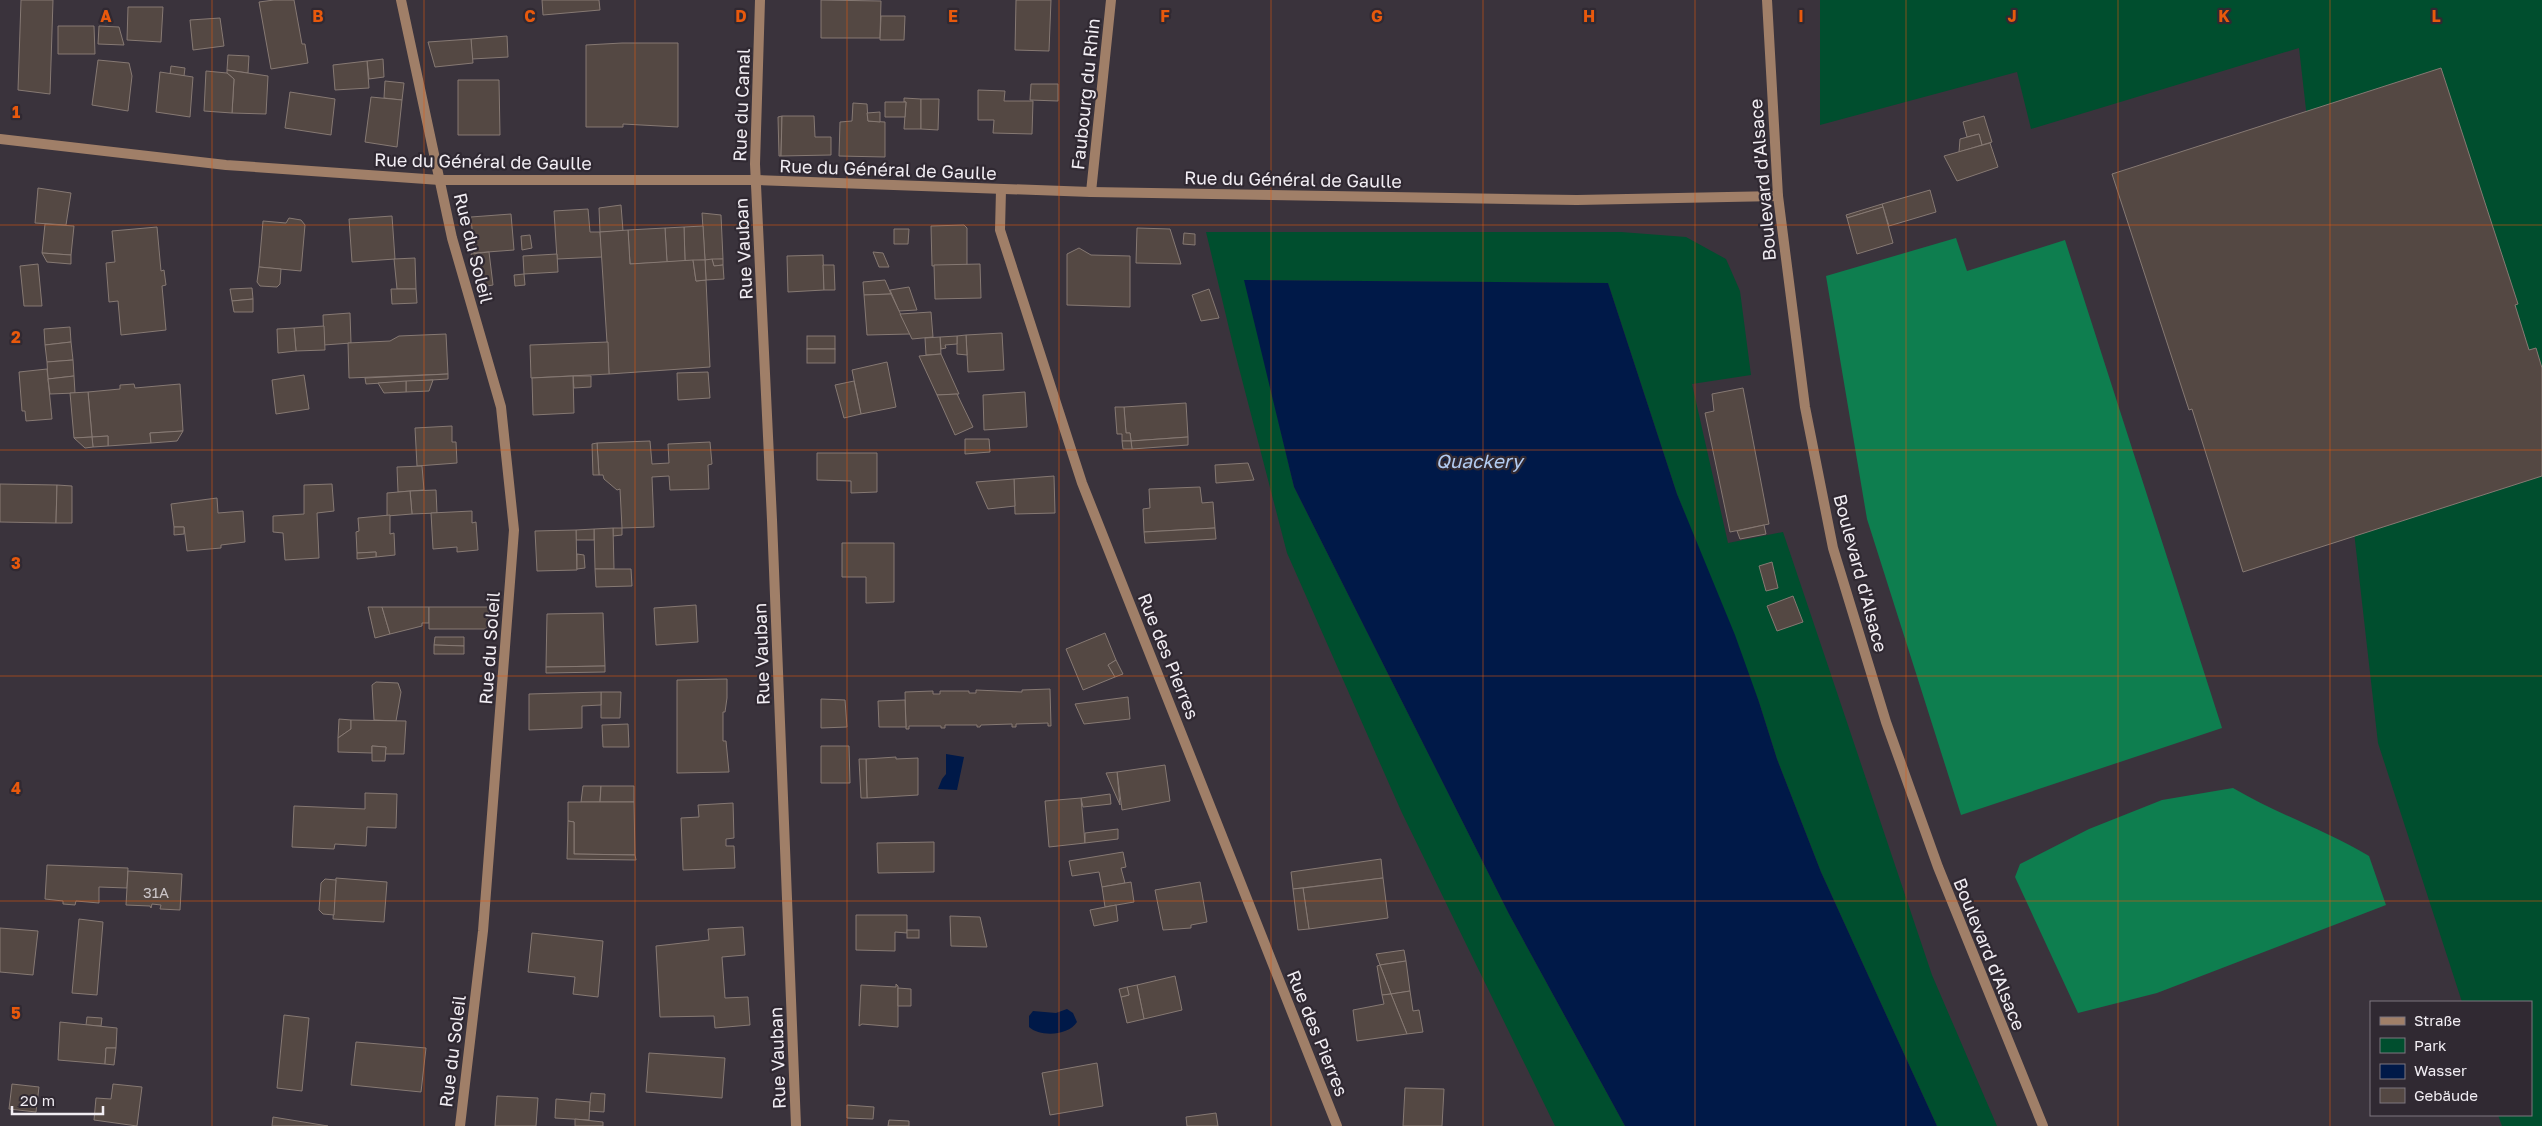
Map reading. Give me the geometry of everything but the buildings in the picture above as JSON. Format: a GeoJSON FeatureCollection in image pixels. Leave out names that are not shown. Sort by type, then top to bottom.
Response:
{"type":"FeatureCollection","features":[{"type":"Feature","properties":{"kind":"street","name":"Rue du Soleil"},"geometry":{"type":"LineString","coordinates":[[401,0],[452,238],[501,407],[514,530],[483,931],[460,1126]]}},
{"type":"Feature","properties":{"kind":"street","name":"Rue du Canal"},"geometry":{"type":"LineString","coordinates":[[756,180],[760,0]]}},
{"type":"Feature","properties":{"kind":"street","name":"Faubourg du Rhin"},"geometry":{"type":"LineString","coordinates":[[1091,192],[1111,0]]}},
{"type":"Feature","properties":{"kind":"street","name":"Boulevard d'Alsace"},"geometry":{"type":"LineString","coordinates":[[1767,0],[1778,196],[1805,407],[1834,548],[1886,722],[1938,868],[2043,1126]]}},
{"type":"Feature","properties":{"kind":"street","name":"Rue du Général de Gaulle"},"geometry":{"type":"LineString","coordinates":[[0,138],[226,165],[440,180],[756,180],[1001,190],[1577,200],[1778,196]]}},
{"type":"Feature","properties":{"kind":"street","name":"Rue Vauban"},"geometry":{"type":"LineString","coordinates":[[756,180],[796,1126]]}},
{"type":"Feature","properties":{"kind":"street","name":"Rue des Pierres"},"geometry":{"type":"LineString","coordinates":[[1001,190],[1000,230],[1082,482],[1337,1126]]}},
{"type":"Feature","properties":{"kind":"street"},"geometry":{"type":"LineString","coordinates":[[1327,1126],[1333,1116]]}},
{"type":"Feature","properties":{"kind":"green space"},"geometry":{"type":"Polygon","coordinates":[[[1820,0],[2542,0],[2542,1126],[2502,1126],[2498,1116],[2532,1116],[2532,1001],[2462,1001],[2378,743],[2299,48],[2031,129],[2017,72],[1820,125],[1820,0]]]}},
{"type":"Feature","properties":{"kind":"green space"},"geometry":{"type":"Polygon","coordinates":[[[1206,232],[1621,232],[1686,237],[1726,259],[1740,291],[1751,375],[1692,384],[1728,543],[1783,532],[1932,975],[1997,1126],[1937,1126],[1821,872],[1777,759],[1759,702],[1677,494],[1608,283],[1245,280],[1294,487],[1509,914],[1625,1126],[1555,1126],[1402,813],[1287,553],[1206,232]]]}},
{"type":"Feature","properties":{"kind":"green space"},"geometry":{"type":"Polygon","coordinates":[[[1956,238],[1967,271],[2065,240],[2222,728],[1961,815],[1867,519],[1826,276],[1956,238]]]}},
{"type":"Feature","properties":{"kind":"green space"},"geometry":{"type":"Polygon","coordinates":[[[2233,788],[2369,856],[2386,905],[2157,993],[2078,1013],[2015,877],[2020,864],[2089,829],[2162,800],[2233,788]]]}},
{"type":"Feature","properties":{"kind":"water","name":"Quackery"},"geometry":{"type":"Polygon","coordinates":[[[1244,280],[1608,283],[1677,494],[1735,635],[1777,759],[1821,872],[1937,1126],[1625,1126],[1509,914],[1294,487],[1244,280]]]}},
{"type":"Feature","properties":{"kind":"water"},"geometry":{"type":"Polygon","coordinates":[[[946,754],[964,757],[957,790],[938,789],[946,774],[946,754]]]}},
{"type":"Feature","properties":{"kind":"water"},"geometry":{"type":"Polygon","coordinates":[[[1067,1009],[1073,1013],[1077,1022],[1067,1030],[1047,1034],[1029,1027],[1029,1016],[1033,1011],[1056,1013],[1067,1009]]]}}]}
